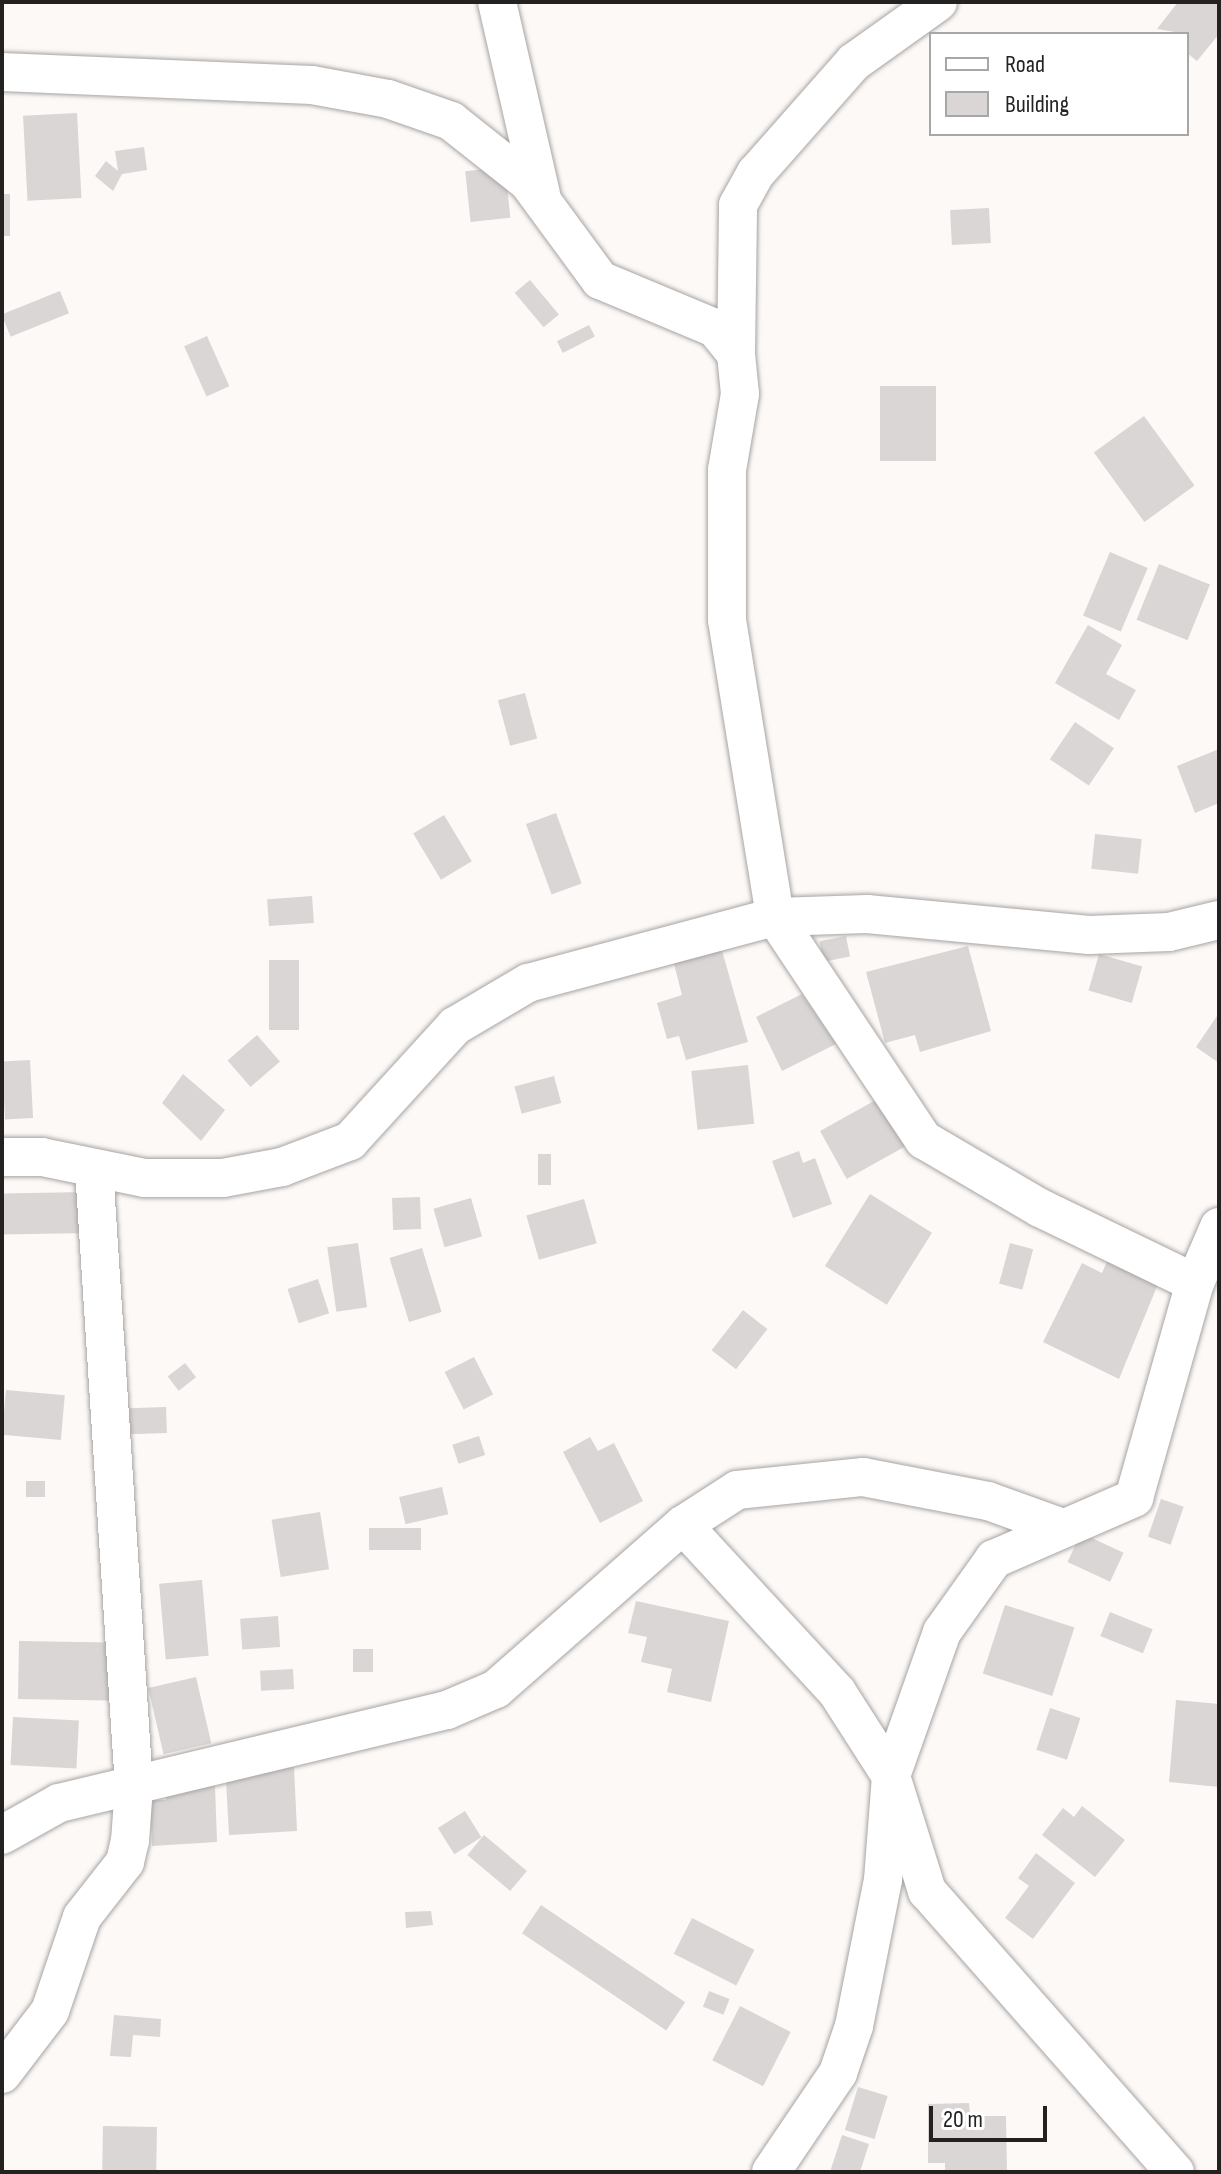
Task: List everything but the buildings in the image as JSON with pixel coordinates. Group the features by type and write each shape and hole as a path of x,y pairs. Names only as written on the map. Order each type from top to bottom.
{"street":[{"path":"497,2 544,208"},
{"path":"938,2 854,62 756,173 738,205 736,354 740,394 727,470 727,620 775,917 924,1140 1040,1208 1195,1283"},
{"path":"2,72 312,85 388,99 451,121 500,153 600,280 687,312 715,328 736,354"},
{"path":"2,1157 144,1178 223,1178 282,1167 350,1141 455,1026 528,983 775,917 867,914 1089,935 1169,932 1219,920"},
{"path":"2,2074 50,2011 82,1917 125,1862 134,1787 94,1169"},
{"path":"771,2172 838,2073 854,2026 883,1880 891,1776 942,1632 994,1559 1060,1527 1134,1498 1195,1283 1219,1227"},
{"path":"2,1835 59,1803 447,1710 496,1689 683,1525 737,1490 863,1477 988,1501 1060,1527"},
{"path":"683,1525 837,1692 891,1776 927,1891 1175,2172"}]}
